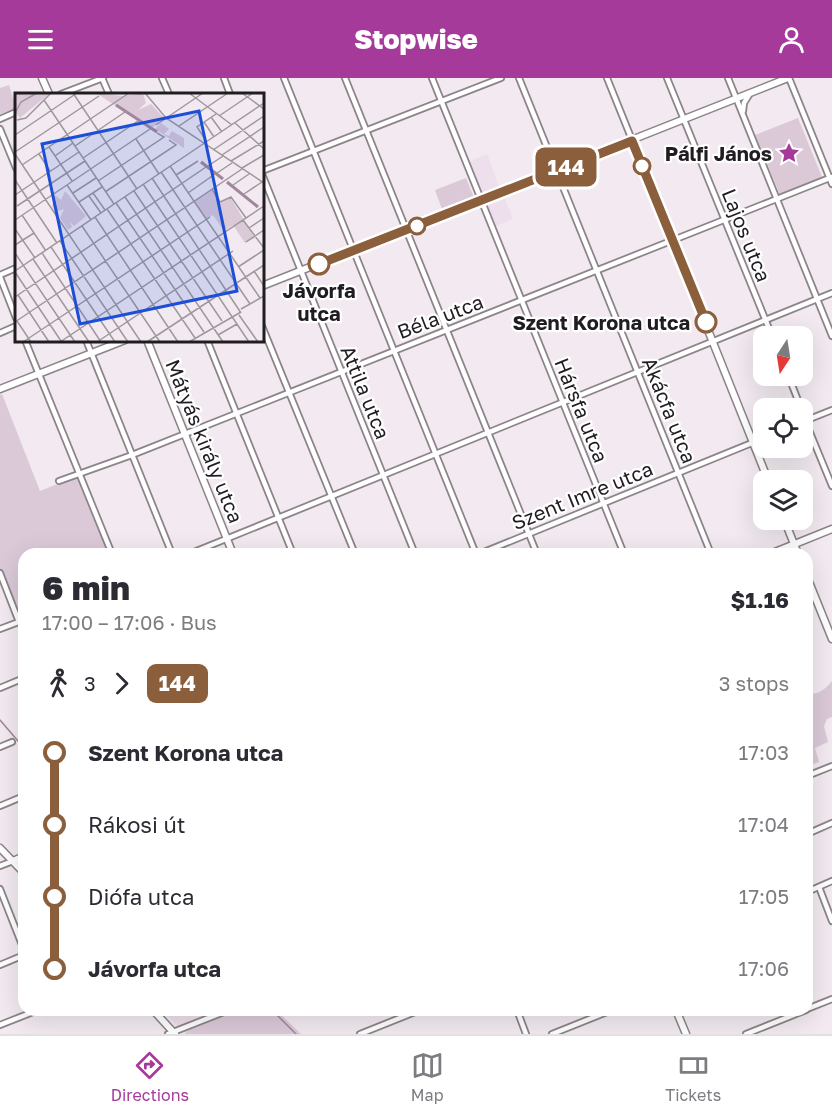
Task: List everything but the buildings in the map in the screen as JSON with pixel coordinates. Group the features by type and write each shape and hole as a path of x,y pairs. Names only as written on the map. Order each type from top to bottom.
{"main road":[{"path":"42,78 49,93"},
{"path":"264,285 789,78"},
{"path":"632,141 753,442"},
{"path":"0,389 120,342"},
{"name":"Mátyás király utca","path":"148,342 230,548"},
{"path":"784,548 832,529"},
{"path":"788,530 796,548"},
{"path":"813,592 832,639"},
{"path":"0,848 18,866"},
{"path":"13,861 18,859"},
{"path":"158,1016 172,1033"},
{"path":"678,1016 686,1034"}],"street":[{"path":"64,93 102,78 109,93"},
{"path":"162,78 169,93"},
{"path":"224,78 230,93"},
{"path":"284,78 475,548"},
{"path":"345,78 535,548"},
{"name":"Hársfa utca","path":"432,78 622,548"},
{"path":"264,172 501,78"},
{"name":"Akácfa utca","path":"519,78 709,548"},
{"path":"606,78 632,141"},
{"name":"Lajos utca","path":"667,78 768,326"},
{"path":"728,78 832,336"},
{"path":"789,78 831,179"},
{"path":"743,114 744,103 751,93"},
{"path":"0,119 15,112"},
{"path":"0,129 15,166"},
{"name":"Attila utca","path":"264,178 413,548"},
{"name":"Béla utca","path":"59,481 132,455 341,370 831,179"},
{"path":"15,268 0,276 15,315"},
{"path":"203,548 832,293"},
{"path":"0,333 15,326"},
{"path":"264,331 353,548"},
{"path":"26,342 110,548"},
{"path":"87,342 170,548"},
{"path":"208,342 291,548"},
{"path":"813,417 832,410"},
{"name":"Szent Imre utca","path":"492,548 753,442"},
{"path":"813,442 832,486"},
{"path":"0,573 1,581 18,613"},
{"path":"0,629 18,622"},
{"path":"0,688 18,680"},
{"path":"0,747 12,742"},
{"path":"813,774 832,766"},
{"path":"0,806 18,798"},
{"path":"813,831 832,823"},
{"path":"0,866 13,861"},
{"path":"813,890 832,881"},
{"path":"819,887 832,921"},
{"path":"0,889 18,935"},
{"path":"0,965 18,958"},
{"path":"813,1006 832,999"},
{"path":"0,1025 23,1016"},
{"path":"172,1033 214,1016"},
{"path":"360,1034 405,1016"},
{"path":"519,1016 526,1034"},
{"path":"552,1034 597,1016"},
{"path":"746,1034 787,1016"}],"shaded area":[{"path":"9,85 15,108 0,114 0,88"},
{"path":"798,118 822,177 780,195 755,135"},
{"path":"487,154 499,187 483,193 470,161"},
{"path":"466,178 475,200 443,212 435,190"},
{"path":"504,197 513,219 496,226 487,204"},
{"path":"2,394 40,491 80,475 110,548 18,548 18,619 0,573 0,395"},
{"path":"832,681 832,717 827,719 824,726 828,742 815,748 819,762 813,764 813,694 827,687"},
{"path":"168,1016 208,1016 212,1020 184,1034"},
{"path":"220,1016 282,1016 301,1034 185,1034"}],"waterway":[{"path":"0,720 18,741"},
{"path":"278,1016 296,1034"}],"bus line":[{"name":"144","path":"319,264 632,141 706,322"}],"place":[{"name":"Pálfi János","path":"789,153"},
{"name":"Jávorfa utca","path":"319,264"},
{"name":"Szent Korona utca","path":"706,322"}]}
